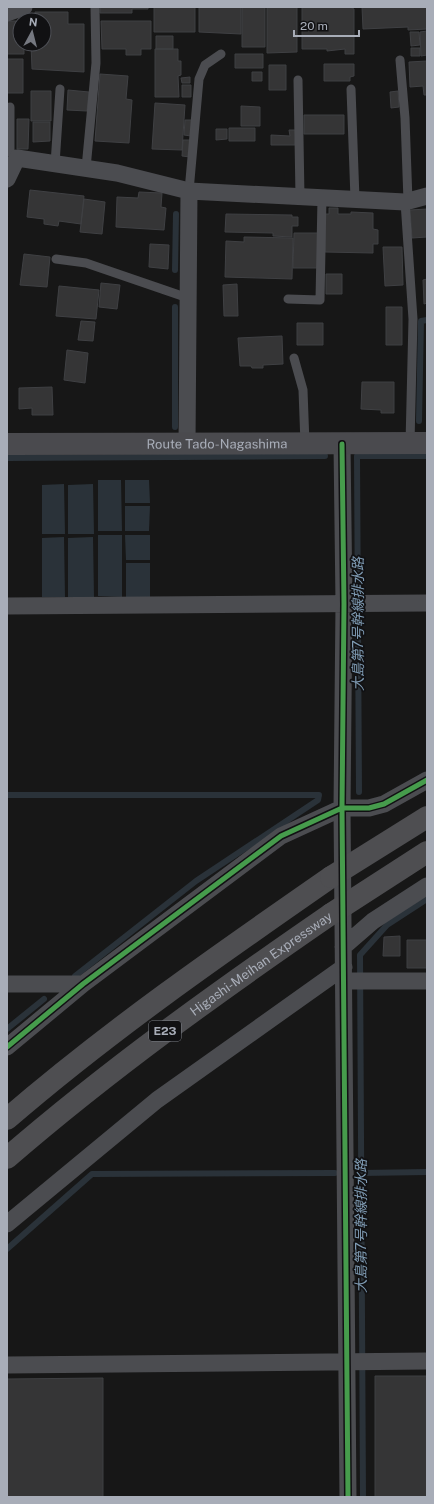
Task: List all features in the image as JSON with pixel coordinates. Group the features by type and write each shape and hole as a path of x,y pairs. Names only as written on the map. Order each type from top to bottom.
{"highway":[{"name":"E23","path":"7,1119 105,1040 196,970 331,877 427,816"},
{"name":"Higashi-Meihan Expressway","path":"7,1158 122,1064 214,995 331,914 427,852"}],"main road":[{"name":"Route Tado-Nagashima","path":"7,444 419,443"}],"street":[{"path":"7,13 24,7"},
{"path":"7,179 11,154 55,164 117,173 189,191 407,201 427,196"},
{"path":"187,444 189,191"},
{"path":"342,444 353,604 342,808 343,947 352,977 357,1362 348,1497"},
{"path":"7,606 427,603"},
{"path":"7,1047 82,984 281,836 342,808 369,808 384,804 427,780"},
{"path":"343,947 373,921 427,886"},
{"path":"7,1224 157,1100 352,977 427,981"},
{"path":"7,984 82,984"},
{"path":"7,1365 427,1361"}],"lane":[{"path":"86,168 96,63 95,7"},
{"path":"189,191 200,79 205,65 221,54"},
{"path":"400,60 405,118 407,201 419,443"},
{"path":"298,80 300,197"},
{"path":"55,164 60,89"},
{"path":"351,89 355,199"},
{"path":"10,107 11,154"},
{"path":"288,299 320,300 322,198"},
{"path":"56,259 86,263 188,298"},
{"path":"294,358 303,390 305,444"}],"shaded area":[{"path":"98,480 121,480 122,531 98,531"},
{"path":"125,480 149,480 150,503 125,503"},
{"path":"64,484 65,534 42,534 42,485"},
{"path":"93,484 94,534 68,534 68,485"},
{"path":"125,506 150,506 149,531 125,531"},
{"path":"98,535 122,535 122,597 98,596"},
{"path":"125,535 150,535 150,560 126,560"},
{"path":"64,537 65,597 42,597 42,538"},
{"path":"93,537 94,597 68,597 68,538"},
{"path":"126,563 150,563 150,597 126,597"}],"building":[{"path":"100,7 148,7 148,9 132,9 132,13 100,13"},
{"path":"154,7 195,7 195,32 154,32"},
{"path":"199,7 241,7 241,34 199,32"},
{"path":"242,7 265,7 265,47 242,47"},
{"path":"267,7 297,7 297,52 267,53"},
{"path":"302,7 350,7 354,9 354,54 345,54 345,49 327,51 327,49 302,49"},
{"path":"362,7 427,7 427,29 408,30 408,27 363,29"},
{"path":"52,12 68,12 68,24 84,24 84,72 32,69 31,52 52,52"},
{"path":"7,21 12,21 12,52 24,52 24,54 7,54"},
{"path":"101,21 151,21 151,49 141,49 141,55 126,55 126,49 102,49"},
{"path":"427,31 427,55 421,56 420,32"},
{"path":"410,32 419,32 420,45 411,46"},
{"path":"156,36 173,36 173,49 156,49"},
{"path":"411,48 420,48 420,56 411,56"},
{"path":"155,49 178,49 178,61 181,61 181,75 178,76 179,97 155,97"},
{"path":"235,54 263,54 263,68 235,68"},
{"path":"7,59 23,59 23,93 7,93"},
{"path":"427,61 427,95 424,95 423,86 410,87 409,62"},
{"path":"324,64 354,64 354,76 350,77 350,81 324,81"},
{"path":"269,65 286,65 286,90 269,90"},
{"path":"252,72 262,72 262,81 252,81"},
{"path":"100,74 128,76 126,99 132,100 129,143 95,141"},
{"path":"190,77 190,83 182,83 181,78"},
{"path":"182,85 191,85 191,97 182,97"},
{"path":"68,90 89,92 87,111 67,110"},
{"path":"31,91 51,91 51,121 31,121"},
{"path":"398,91 399,107 391,108 390,92"},
{"path":"155,103 185,105 182,150 152,149"},
{"path":"241,106 260,107 260,126 241,126"},
{"path":"304,115 344,115 344,134 304,134"},
{"path":"17,119 29,119 28,149 17,149"},
{"path":"185,120 192,120 191,136 184,135"},
{"path":"33,122 50,122 50,141 33,142"},
{"path":"229,128 255,128 255,141 229,141"},
{"path":"216,129 227,129 227,139 216,140"},
{"path":"289,130 296,130 295,145 271,145 271,135 290,136"},
{"path":"183,140 191,140 190,157 182,156"},
{"path":"30,190 84,196 81,224 59,221 58,226 44,224 44,219 27,217"},
{"path":"139,192 162,193 161,207 166,208 164,230 116,227 117,197 138,198"},
{"path":"84,199 105,202 102,234 80,232"},
{"path":"329,208 338,208 338,214 351,214 351,212 373,213 373,229 378,230 378,244 373,244 373,253 325,252 325,214 329,214"},
{"path":"427,209 427,237 412,238 410,210"},
{"path":"226,214 292,215 292,217 298,217 298,226 292,226 292,237 273,236 273,233 225,232"},
{"path":"294,233 319,233 318,268 293,268"},
{"path":"244,237 293,238 292,279 225,277 226,241 244,242"},
{"path":"150,244 169,245 168,269 149,267"},
{"path":"383,247 402,247 403,285 385,286"},
{"path":"24,254 50,257 47,287 20,285"},
{"path":"326,274 342,274 342,294 326,294"},
{"path":"427,279 427,303 424,304 423,280"},
{"path":"101,283 120,285 117,309 99,307"},
{"path":"237,284 238,316 224,316 223,285"},
{"path":"59,286 99,290 96,319 56,316"},
{"path":"386,307 402,307 402,345 386,345"},
{"path":"81,321 95,322 93,341 78,340"},
{"path":"297,323 323,323 323,345 297,345"},
{"path":"282,336 283,364 263,365 263,368 240,366 238,338"},
{"path":"67,350 88,353 85,383 64,380"},
{"path":"362,382 394,382 394,413 381,413 381,410 361,409"},
{"path":"52,387 53,415 32,415 32,408 19,409 19,388"},
{"path":"400,936 400,956 383,956 384,937"},
{"path":"407,940 427,940 427,968 407,968"},
{"path":"375,1376 427,1376 427,1497 375,1497"},
{"path":"103,1378 103,1497 7,1497 7,1379"}],"waterway":[{"path":"175,270 176,214"},
{"path":"175,307 175,427"},
{"path":"419,421 421,321 427,320"},
{"path":"7,458 325,456"},
{"name":"大島第7号幹線排水路","path":"359,792 357,456 427,456"},
{"path":"7,795 319,795 318,800 196,881 75,976"},
{"name":"大島第7号幹線排水路","path":"363,1497 360,955 387,925 427,899"},
{"path":"7,1029 44,999"},
{"path":"361,1173 427,1172"},
{"path":"7,1249 92,1174 335,1173"}],"cycle path":[{"path":"342,444 344,604 342,808 348,1497"},
{"path":"7,1047 83,984 281,836 342,808 369,808 384,804 427,780"}]}
